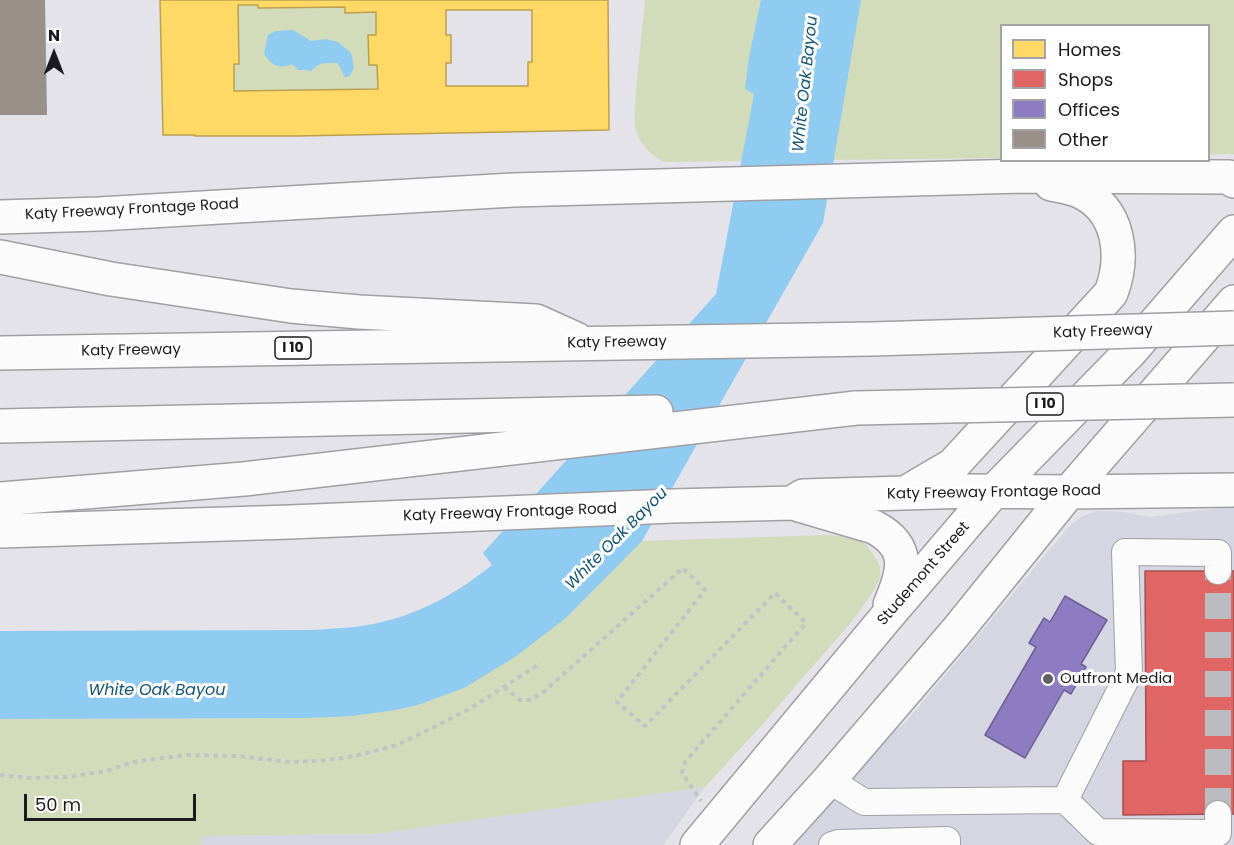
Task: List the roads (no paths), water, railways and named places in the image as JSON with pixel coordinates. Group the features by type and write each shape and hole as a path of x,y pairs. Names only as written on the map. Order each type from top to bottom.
{"main road":[{"name":"Katy Freeway Frontage Road","path":"0,217 99,214 513,190 1022,176 1229,177 1234,181"},
{"path":"903,494 953,465 1111,294 1116,280 1118,247 1114,229 1102,208 1078,191 1022,176"},
{"name":"Studemont Street","path":"697,845 994,491 1130,352 1234,232"},
{"path":"0,257 111,279 291,306 358,312 536,321 586,344"},
{"path":"770,845 956,632 1069,492 1234,302"},
{"name":"Katy Freeway","path":"0,353 871,339 1234,328"},
{"name":"I 10","path":"0,426 1234,400"},
{"path":"0,499 244,479 856,408"},
{"name":"Katy Freeway Frontage Road","path":"0,531 792,503 803,496 994,491 1234,490"},
{"path":"792,503 874,527 893,540 902,557 901,576 884,620"}],"lane":[{"path":"1065,800 1129,673 1125,552 1218,553 1218,571"},
{"path":"829,780 864,802 1065,800 1098,832 1219,831"},
{"path":"832,845 838,843 913,843"}],"water":[{"name":"White Oak Bayou","path":"761,0 861,0 823,223 642,541 566,618 515,657 464,688 418,705 396,710 352,716 308,718 0,719 0,631 314,630 355,627 393,619 428,606 461,588 492,565 483,553 716,294 754,94 745,89"},
{"path":"293,30 311,41 326,39 338,42 351,53 354,67 350,76 345,77 337,63 326,63 311,71 298,70 292,64 283,67 273,64 264,54 268,35 276,31"}],"tunnel":[{"path":"1218,571 1218,814"}],"place":[{"name":"Outfront Media","path":"1048,679"}]}
